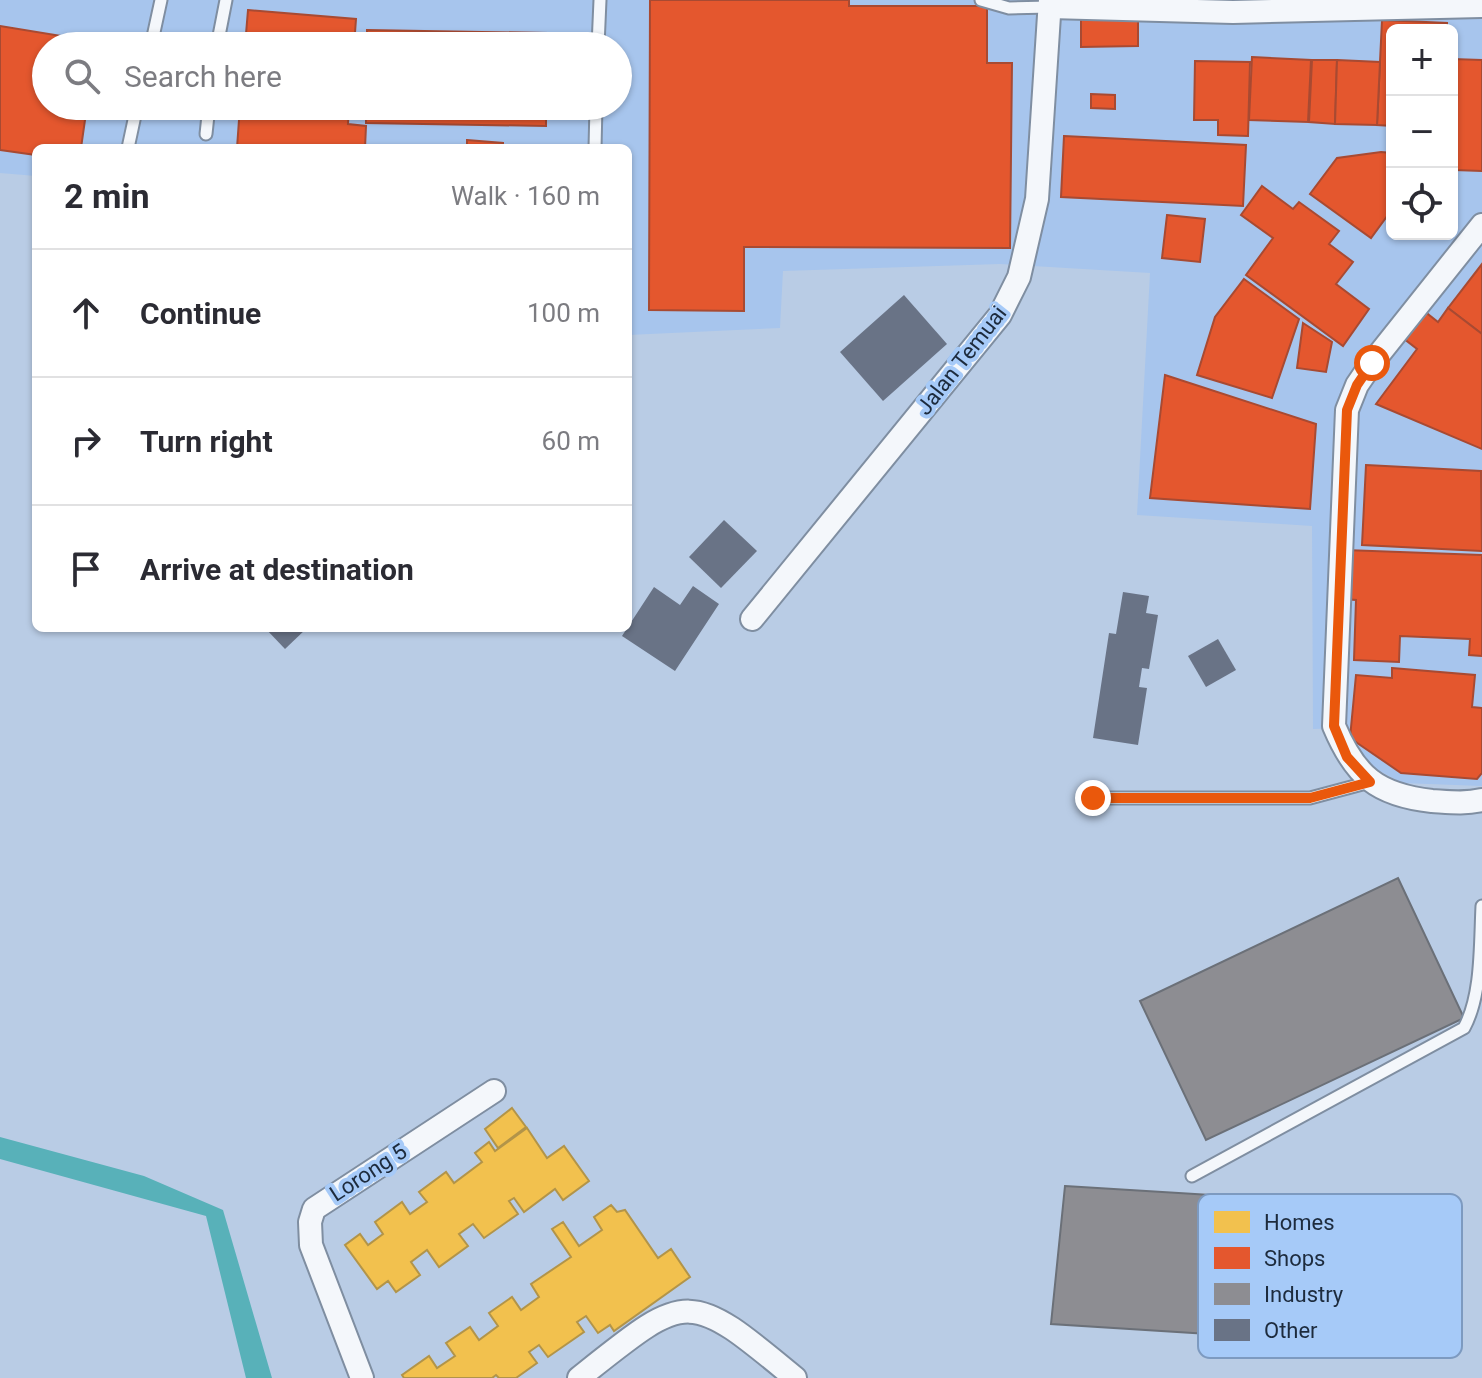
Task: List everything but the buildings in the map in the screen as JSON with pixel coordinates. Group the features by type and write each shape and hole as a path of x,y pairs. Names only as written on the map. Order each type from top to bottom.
{"street":[{"path":"1050,4 1233,12 1482,6"},
{"name":"Jalan Temuai","path":"752,619 1000,315 1013,290 1030,239 1037,199 1050,4"},
{"path":"1482,225 1372,363 1357,385 1347,410 1334,726 1347,757 1370,782 1400,797 1466,803 1482,800"},
{"name":"Lorong 5","path":"362,1378 311,1245 310,1222 314,1209 494,1091"},
{"path":"579,1378 645,1325 686,1309 712,1314 795,1378"}],"lane":[{"path":"154,32 161,0"},
{"path":"220,32 226,0"},
{"path":"599,32 600,0"},
{"path":"981,0 1009,8 1050,4"},
{"path":"129,144 134,120"},
{"path":"206,134 208,120"},
{"path":"595,144 596,120"},
{"path":"1093,798 1310,798 1370,782"},
{"path":"1192,1176 1464,1028 1474,1014 1478,996 1482,906"}],"shaded area":[{"path":"0,0 1482,0 1482,786 1402,783 1361,761 1343,728 1313,729 1312,526 1137,515 1150,273 1000,264 783,271 780,328 632,335 632,144 32,144 32,176 0,173"},
{"path":"0,1137 144,1176 223,1210 272,1378 246,1378 206,1216 0,1159"}],"route":[{"path":"1093,798 1310,798 1370,782 1347,757 1334,726 1347,410 1357,385 1372,363"}]}
